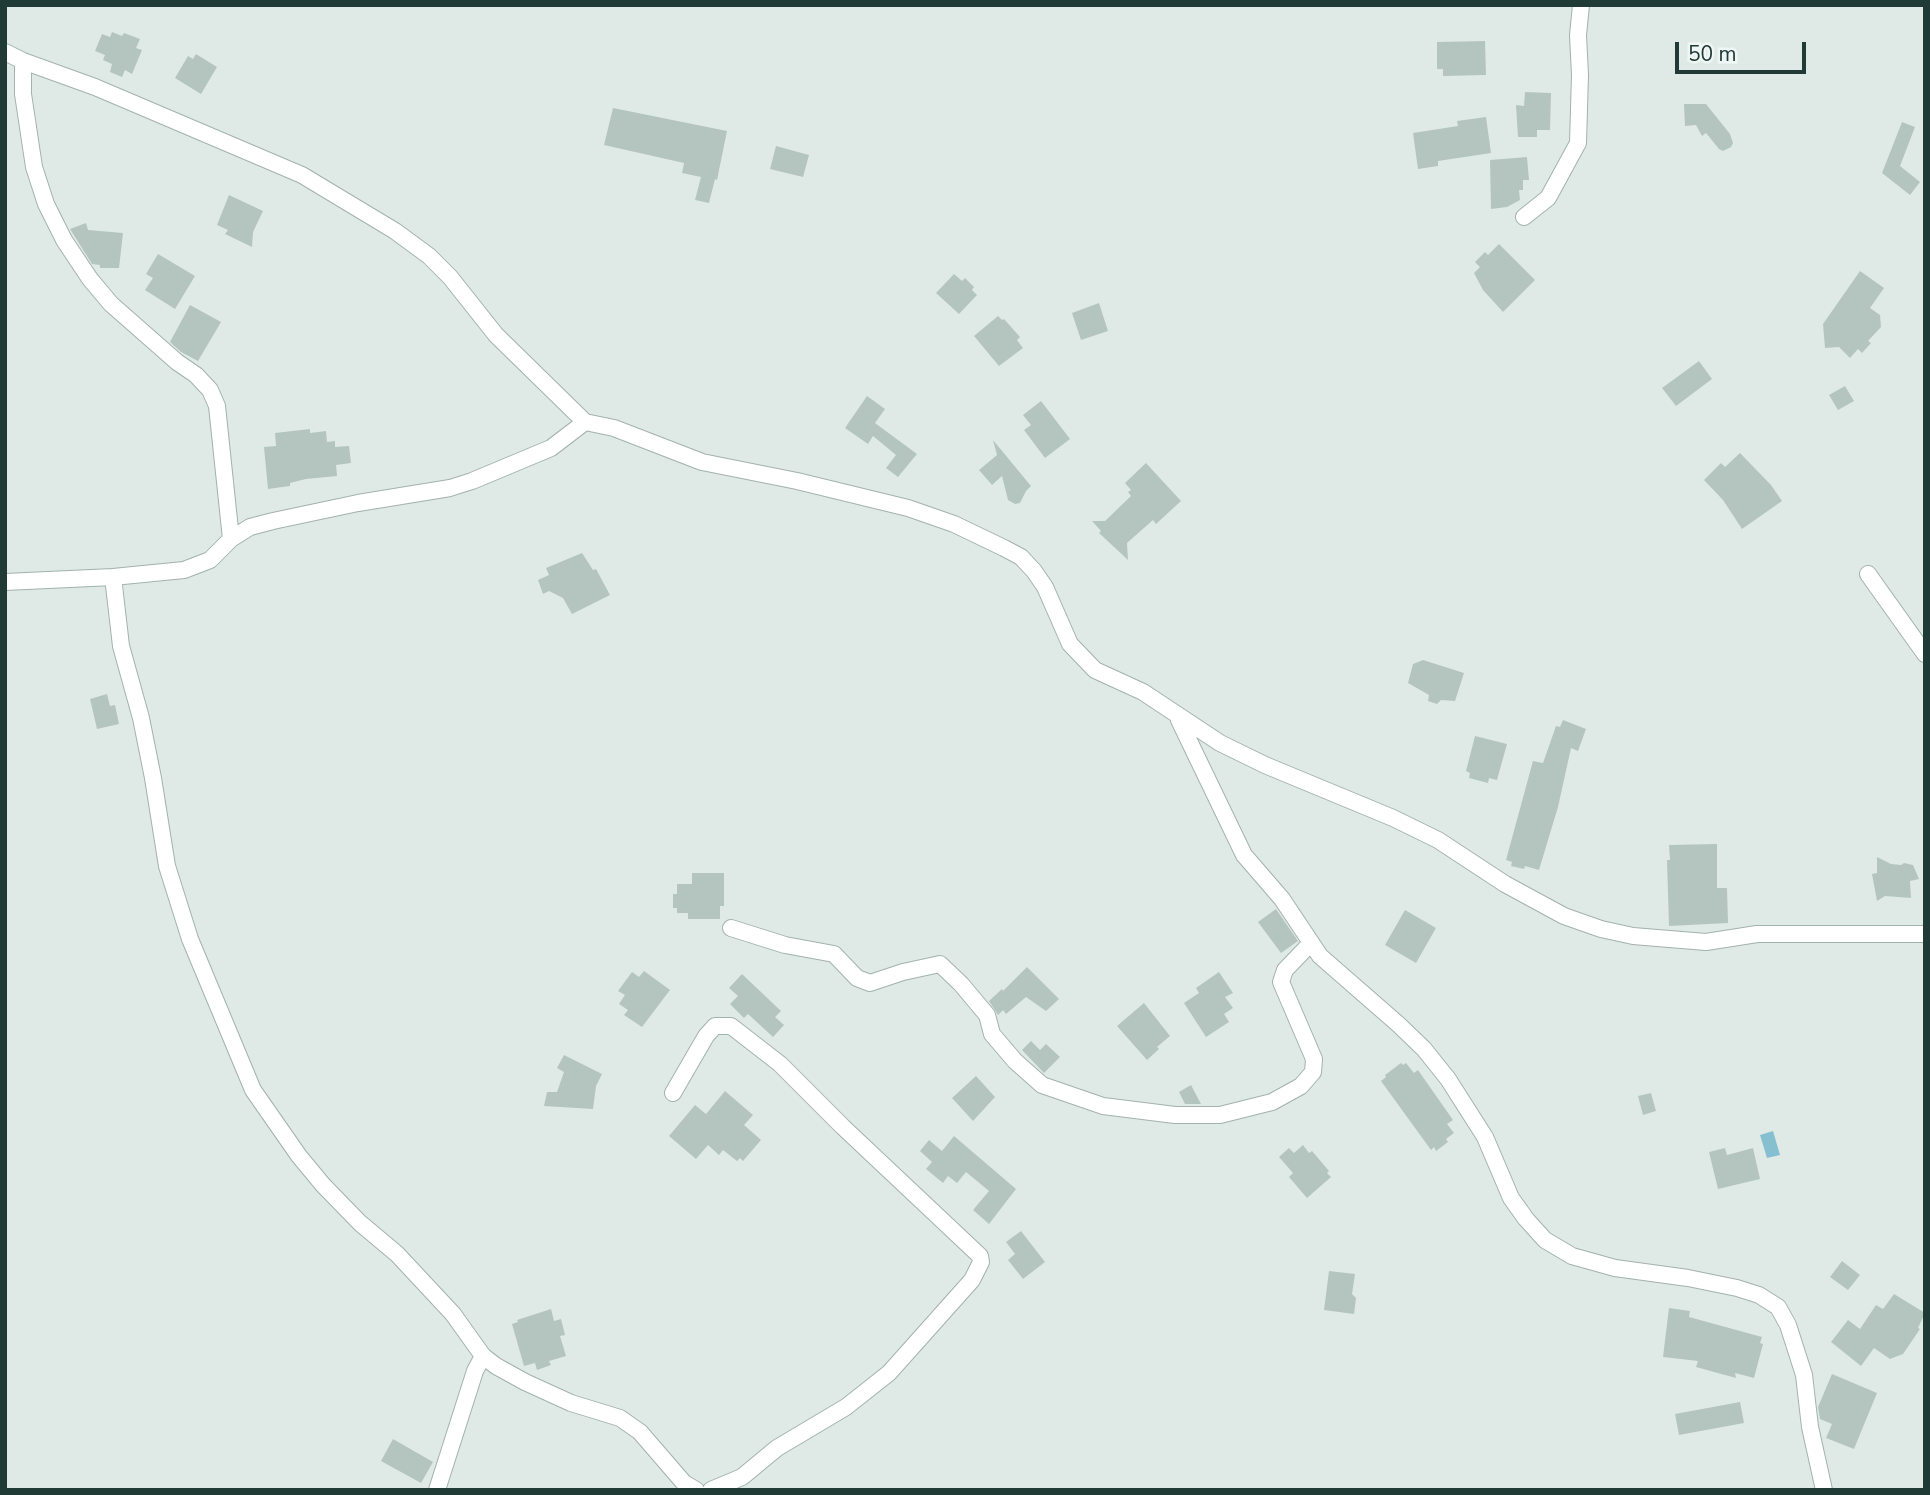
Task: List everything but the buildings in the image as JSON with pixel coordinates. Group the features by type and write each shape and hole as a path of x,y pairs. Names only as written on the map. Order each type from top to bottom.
{"street":[{"path":"1524,218 1548,198 1578,143 1578,35 1581,5"},
{"path":"5,52 302,174 396,231 429,256 450,277 496,335 585,422 614,428 702,462 797,481 908,508 954,524 1021,557 1045,586 1070,644 1095,670 1143,692 1178,718 1254,760 1427,835 1535,902 1601,929 1633,936 1706,942 1757,934 1925,934"},
{"path":"23,61 23,94 34,167 46,204 64,240 90,279 111,304 177,362 196,375 210,390 217,406 231,539"},
{"path":"5,582 113,577 184,570 209,560 231,539 250,527 358,503 450,488 551,448 585,422"},
{"path":"1868,574 1925,654"},
{"path":"113,577 121,646 141,718 167,866 190,939 253,1090 299,1156 323,1185 360,1223 397,1254 453,1314 483,1356 525,1382 571,1403 620,1418 640,1432 684,1483 696,1490"},
{"path":"1178,718 1244,855 1282,900 1320,956 1398,1024 1424,1049 1448,1079 1485,1137 1511,1198 1545,1240 1572,1256 1615,1268 1737,1288 1759,1295 1778,1307 1788,1325 1804,1375 1810,1427 1824,1490"},
{"path":"732,928 785,945 834,954 857,978 870,983 940,964 957,978 987,1015 992,1034 1015,1061 1042,1085 1103,1106 1175,1115 1220,1115 1272,1102 1301,1086 1313,1072 1314,1059 1281,982 1285,970 1311,943"},
{"path":"673,1093 706,1036 715,1026 731,1026 780,1064 980,1256 981,1262 972,1280 888,1373 846,1407 777,1448 742,1477 711,1490"},
{"path":"437,1490 475,1371 483,1356"}],"water":[{"path":"1773,1131 1780,1155 1767,1158 1760,1135"}]}
